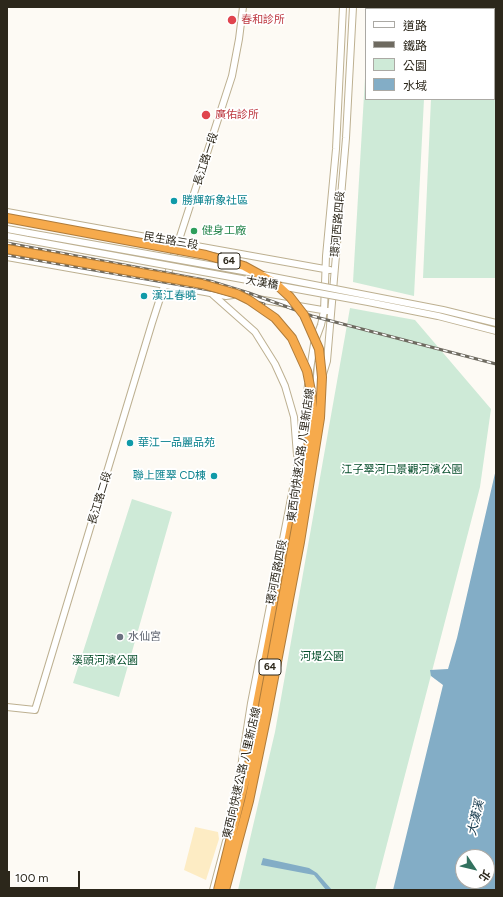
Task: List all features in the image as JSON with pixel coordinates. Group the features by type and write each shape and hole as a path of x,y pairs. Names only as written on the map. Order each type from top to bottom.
{"highway":[{"name":"東西向快速公路 八里新店線","path":"7,218 206,255 244,266 269,279 290,297 304,316 319,349 322,377 320,418 300,542 268,714 249,801 225,890"},
{"name":"東西向快速公路 八里新店線","path":"7,249 224,289 249,300 275,318 299,350 304,361 311,391 313,413 311,441 262,710 218,890"},
{"path":"245,751 256,711 292,517 311,441"}],"street":[{"name":"長江路一段","path":"166,283 232,76 243,7"},
{"name":"環河西路四段","path":"225,890 238,853 254,789 254,756 311,441 321,325 324,311 336,149 343,7"},
{"name":"環河西路四段","path":"311,441 317,423 322,378 327,360 346,138 353,7"},
{"name":"民生路三段","path":"7,212 327,270 334,270"},
{"path":"7,229 28,236"},
{"path":"7,236 28,236"},
{"name":"大漢橋","path":"28,236 369,294 496,323"},
{"name":"大漢橋","path":"28,236 438,316 496,331"},
{"path":"7,252 211,293 233,295 331,312"},
{"path":"7,257 228,292 233,295"},
{"name":"長江路二段","path":"7,707 35,710 166,283"},
{"path":"211,293 255,332 275,364 285,386 294,418 297,464"},
{"name":"環河西路四段","path":"213,890 237,795 245,751 246,730 302,442 314,344 321,325"},
{"name":"環河西路四段","path":"237,795 254,756"}],"shaded area":[{"path":"195,827 218,832 219,839 206,880 184,870"}],"green space":[{"path":"496,7 496,278 423,278 431,100 495,100 495,8 435,8"},
{"path":"365,78 365,100 424,100 414,296 353,282"},
{"name":"江子翠河口景觀河濱公園","path":"350,308 415,320 491,409 480,487 375,890 238,890 275,732"},
{"name":"溪頭河濱公園","path":"132,499 172,512 119,697 73,683"}],"water":[{"name":"大漢溪","path":"496,469 496,890 393,890 443,685 431,676 430,670 448,669 457,638"},
{"path":"263,858 309,868 317,873 332,890 326,890 314,875 261,865"}],"railway":[{"path":"7,243 210,281 249,293 312,316 496,364"},
{"path":"7,255 215,291 264,304"}],"place":[{"name":"春和診所","path":"232,20"},
{"name":"廣佑診所","path":"206,115"},
{"name":"勝輝新象社區","path":"174,201"},
{"name":"健身工廠","path":"194,231"},
{"name":"漢江春曉","path":"144,296"},
{"name":"華江一品麗品苑","path":"130,443"},
{"name":"聯上匯翠 CD棟","path":"214,476"},
{"name":"水仙宮","path":"120,637"}],"park label":[{"name":"河堤公園","path":"322,657"}]}
